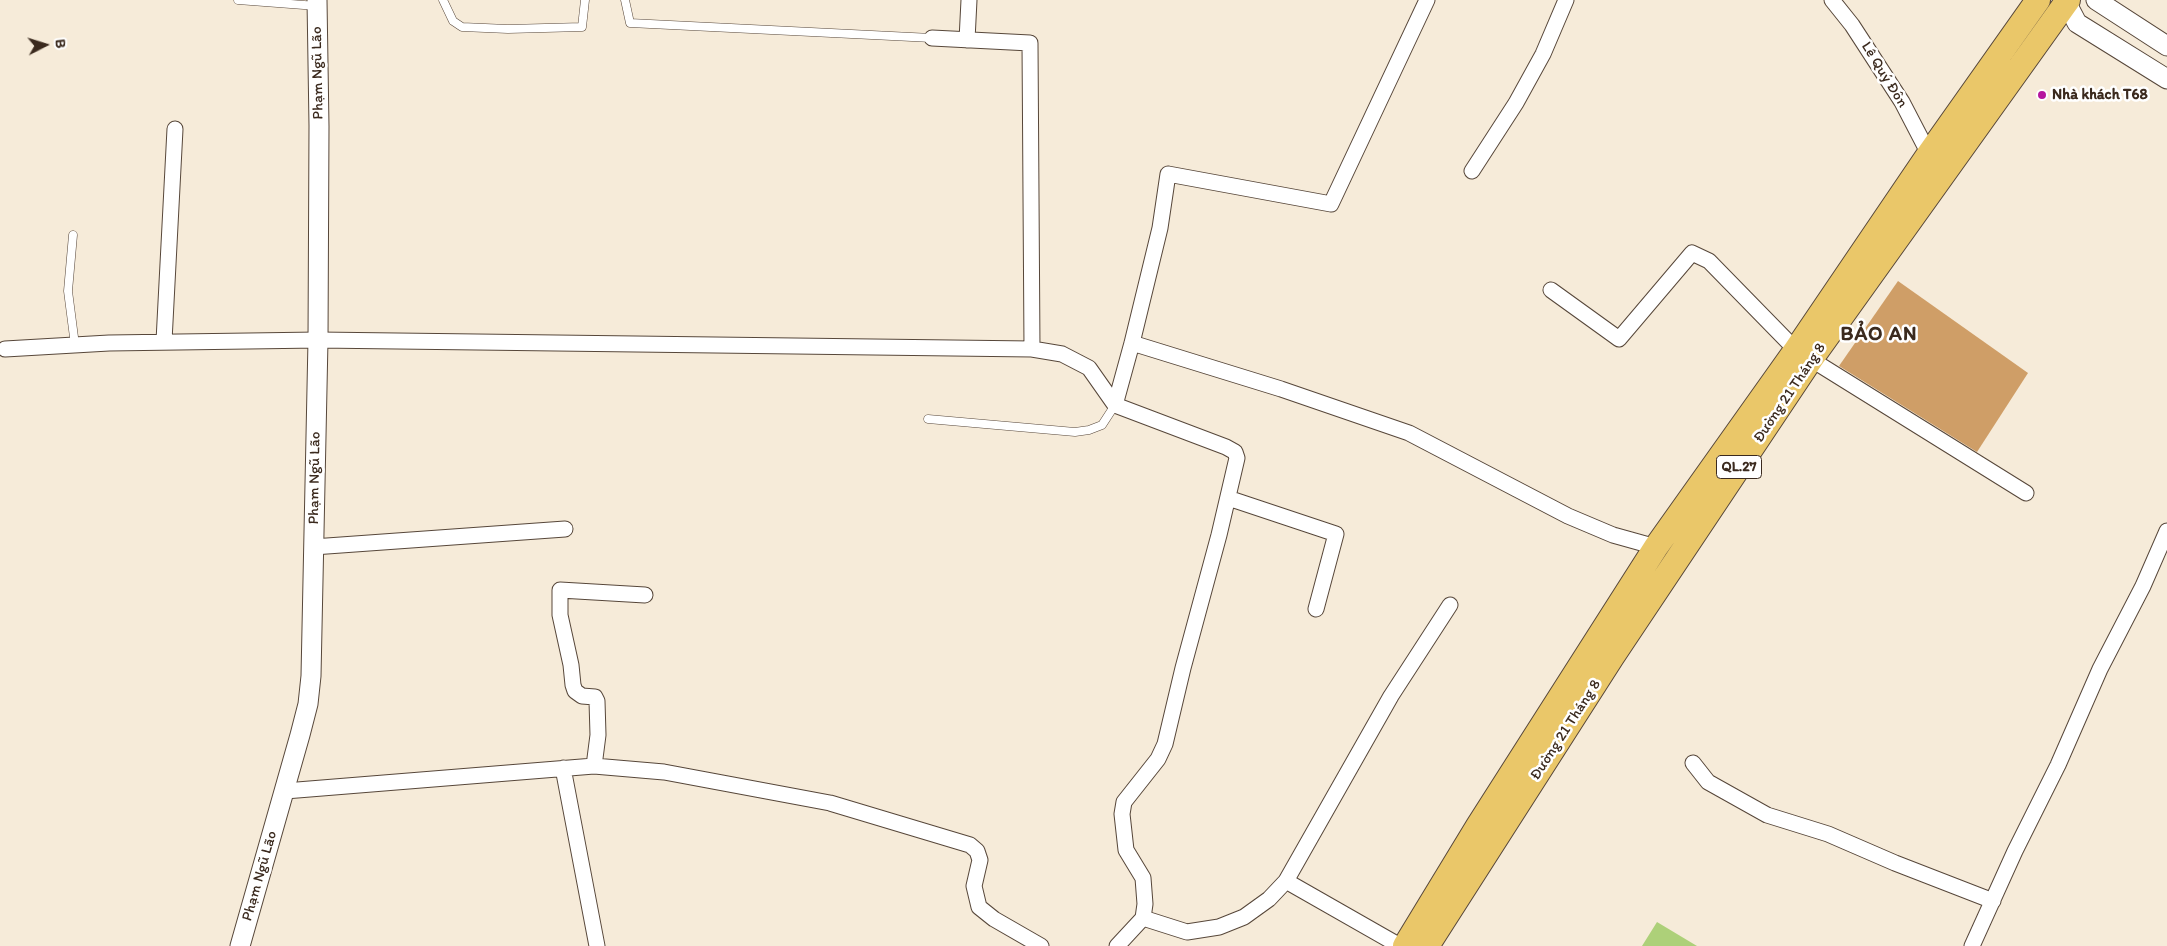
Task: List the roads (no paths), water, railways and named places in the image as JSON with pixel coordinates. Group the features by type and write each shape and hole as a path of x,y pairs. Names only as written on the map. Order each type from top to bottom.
{"main road":[{"name":"Đường 21 Tháng 8","path":"1428,946 1804,355 1929,154 2038,0"},
{"name":"Đường 21 Tháng 8","path":"1405,946 1478,826 1656,547 1804,355 2069,0"}],"street":[{"path":"967,40 969,0"},
{"path":"1114,405 1132,343 1160,228 1168,174 1331,204 1428,0"},
{"path":"1472,171 1516,103 1543,54 1566,0"},
{"name":"Lê Quý Đôn","path":"1832,0 1852,26 1902,102 1929,154"},
{"path":"2069,0 2076,23 2167,79"},
{"path":"2096,0 2167,46"},
{"name":"Phạm Ngũ Lão","path":"240,946 285,791 302,727 310,686 318,340 319,126 317,3"},
{"path":"932,38 1030,43 1032,349"},
{"path":"164,341 175,129"},
{"path":"1551,290 1619,339 1692,253 1709,261 1804,355 2026,493"},
{"path":"5,349 164,341 318,340 1032,349 1062,354 1089,368 1114,405 1226,447 1235,452 1237,458 1165,744 1158,759 1124,802 1122,814 1126,850 1143,878 1146,889 1143,918 1117,946"},
{"path":"1132,343 1281,389 1409,433 1568,516 1613,534 1656,547"},
{"path":"1228,498 1336,534 1316,609"},
{"path":"313,547 565,529"},
{"path":"1972,946 2015,851 2058,766 2100,670 2143,586 2167,531"},
{"path":"594,766 598,735 598,701 595,697 582,696 575,691 572,665 560,615 560,590 645,595"},
{"path":"1143,918 1187,932 1219,927 1244,917 1269,899 1286,881 1391,696 1450,605"},
{"path":"1693,762 1708,782 1767,814 1828,834 1895,863 1993,901"},
{"path":"285,791 594,766 664,772 830,802 865,815 959,840 970,845 977,851 980,860 974,886 979,907 994,919 1041,946"},
{"path":"563,768 597,946"},
{"path":"1286,881 1400,946"}],"lane":[{"path":"238,0 317,3"},
{"path":"443,0 453,21 462,27 508,29 582,27 585,0"},
{"path":"625,0 630,23 932,38"},
{"path":"73,235 68,290 75,345"},
{"path":"928,419 1075,432 1089,430 1102,425 1114,405"}],"place":[{"name":"Nhà khách T68","path":"2042,95"}],"district":[{"name":"BẢO AN","path":"1879,335"}]}
